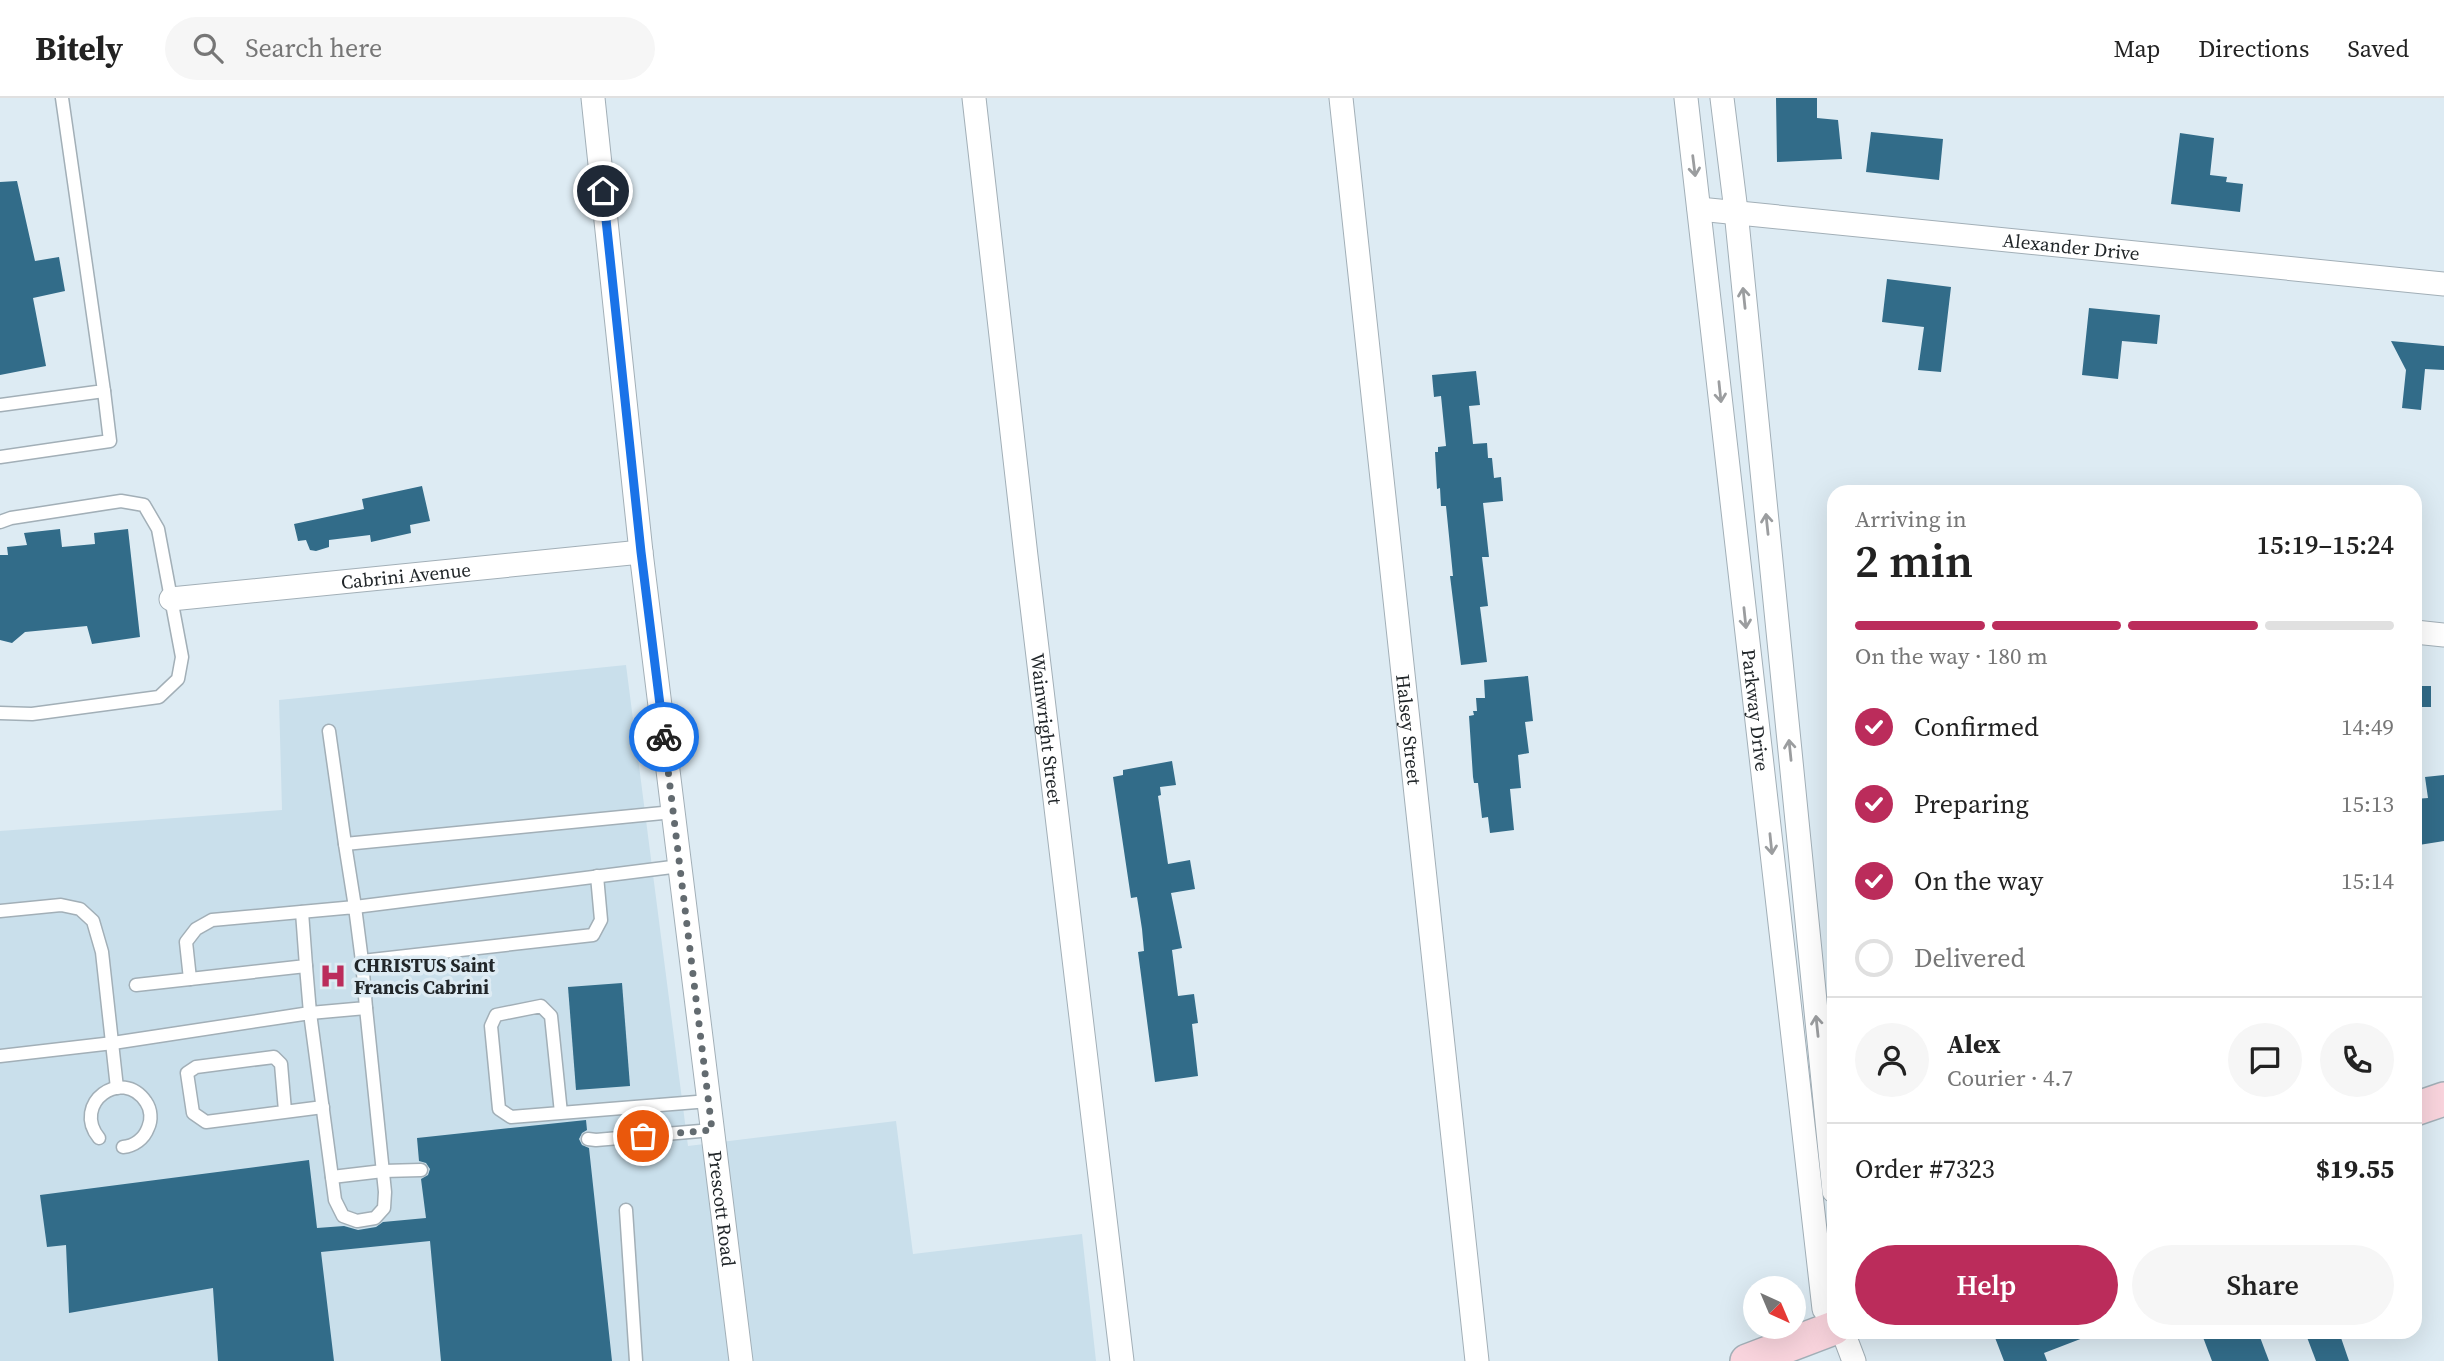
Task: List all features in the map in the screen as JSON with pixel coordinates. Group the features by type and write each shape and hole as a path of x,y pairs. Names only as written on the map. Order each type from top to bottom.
{"street":[{"name":"Prescott Road","path":"593,98 641,552 741,1361"},
{"name":"Wainwright Street","path":"974,98 1122,1361"},
{"name":"Halsey Street","path":"1341,98 1477,1361"},
{"name":"Parkway Drive","path":"1686,98 1824,1309 1827,1312"},
{"name":"Parkway Drive","path":"1721,98 1736,211 1827,1121"},
{"name":"Alexander Drive","path":"1699,209 2444,284"},
{"name":"Cabrini Avenue","path":"171,599 641,552"},
{"path":"2422,633 2444,635"},
{"path":"2422,1106 2444,1098"},
{"path":"1747,1361 1827,1331"},
{"path":"1846,1339 1854,1361"}],"lane":[{"path":"0,457 110,441 62,98"},
{"path":"0,405 104,391"},
{"path":"0,522 121,501 144,505 158,529 182,657 178,679 159,697 32,714 0,713"},
{"path":"302,912 310,1013 335,1200 343,1216 357,1221 376,1218 384,1208 383,1171 362,961 329,731"},
{"path":"345,844 673,812"},
{"path":"190,979 186,943 196,929 212,920 355,907 680,866"},
{"path":"362,961 593,935 601,920 597,876"},
{"path":"0,911 61,905 80,909 93,921 102,952 117,1088"},
{"path":"136,985 306,966"},
{"path":"561,1113 551,1016 541,1006 496,1015 491,1026 499,1109 511,1117 561,1113 709,1101"},
{"path":"0,1056 113,1043 310,1013 366,1008"},
{"path":"285,1111 281,1064 274,1057 196,1067 187,1073 193,1113 206,1122 323,1107"},
{"path":"99,1138 91,1124 93,1104 107,1090 117,1088 136,1092 149,1107 150,1117 144,1136 137,1143 123,1147"},
{"path":"591,1141 712,1130"},
{"path":"332,1177 418,1168"},
{"path":"626,1210 636,1361"}],"shaded area":[{"name":"CHRISTUS Saint Francis Cabrini","path":"626,665 688,1146 896,1121 913,1254 1082,1234 1096,1361 0,1361 0,831 282,810 279,700"}],"building":[{"path":"1776,98 1817,98 1817,118 1838,120 1842,159 1777,162"},
{"path":"1871,132 1943,139 1939,180 1866,172"},
{"path":"2180,133 2214,138 2210,175 2227,177 2226,182 2243,184 2240,212 2171,204"},
{"path":"17,181 35,261 59,257 65,291 33,298 46,366 0,375 0,182"},
{"path":"1887,279 1951,287 1941,372 1918,370 1924,327 1882,322"},
{"path":"2089,308 2160,315 2157,344 2122,341 2118,379 2082,375"},
{"path":"2391,341 2444,346 2444,370 2425,369 2421,410 2402,408 2406,370"},
{"path":"1476,371 1480,405 1469,406 1473,444 1487,443 1494,478 1501,477 1503,501 1483,503 1489,557 1482,557 1488,606 1480,607 1487,662 1461,665 1450,576 1453,576 1446,506 1441,506 1440,488 1437,489 1435,452 1438,452 1438,447 1446,446 1441,396 1434,397 1432,375"},
{"path":"422,486 430,521 410,525 411,533 371,542 370,535 329,540 329,547 316,551 310,550 306,540 298,541 294,524 364,509 362,499"},
{"path":"60,529 62,547 95,544 94,533 128,529 140,637 92,644 87,626 25,632 12,643 0,640 0,555 8,555 7,547 27,545 24,533"},
{"path":"1528,676 1533,721 1525,722 1529,753 1518,755 1521,788 1510,789 1514,830 1490,833 1488,817 1482,818 1478,783 1474,783 1469,716 1474,715 1473,711 1477,711 1476,698 1485,698 1484,680"},
{"path":"2422,686 2431,686 2431,707 2422,707"},
{"path":"1172,761 1176,785 1160,787 1161,795 1158,796 1168,864 1190,860 1195,889 1171,893 1182,948 1172,950 1178,996 1194,994 1198,1023 1192,1024 1198,1076 1155,1082 1138,952 1144,951 1142,929 1137,897 1131,898 1113,777 1123,775 1123,770"},
{"path":"2444,775 2444,841 2422,845 2422,798 2428,798 2425,777"},
{"path":"622,983 630,1086 576,1090 568,987"},
{"path":"586,1120 587,1130 579,1139 582,1145 589,1148 612,1361 441,1361 430,1241 321,1252 334,1361 218,1361 213,1288 69,1313 66,1245 47,1247 40,1195 309,1160 317,1228 344,1226 358,1230 376,1227 383,1222 426,1218 421,1179 428,1175 430,1169 426,1163 419,1161 417,1138"},
{"path":"1996,1339 2080,1339 2044,1353 2047,1361 2004,1361"},
{"path":"2204,1339 2261,1339 2269,1361 2212,1361"},
{"path":"2308,1339 2341,1339 2349,1361 2316,1361"}],"way so far":[{"path":"643,1136 712,1130 664,737"}],"place":[{"name":"CHRISTUS Saint Francis Cabrini","path":"333,976"}],"route":[{"path":"603,191 641,552 664,737"}]}
